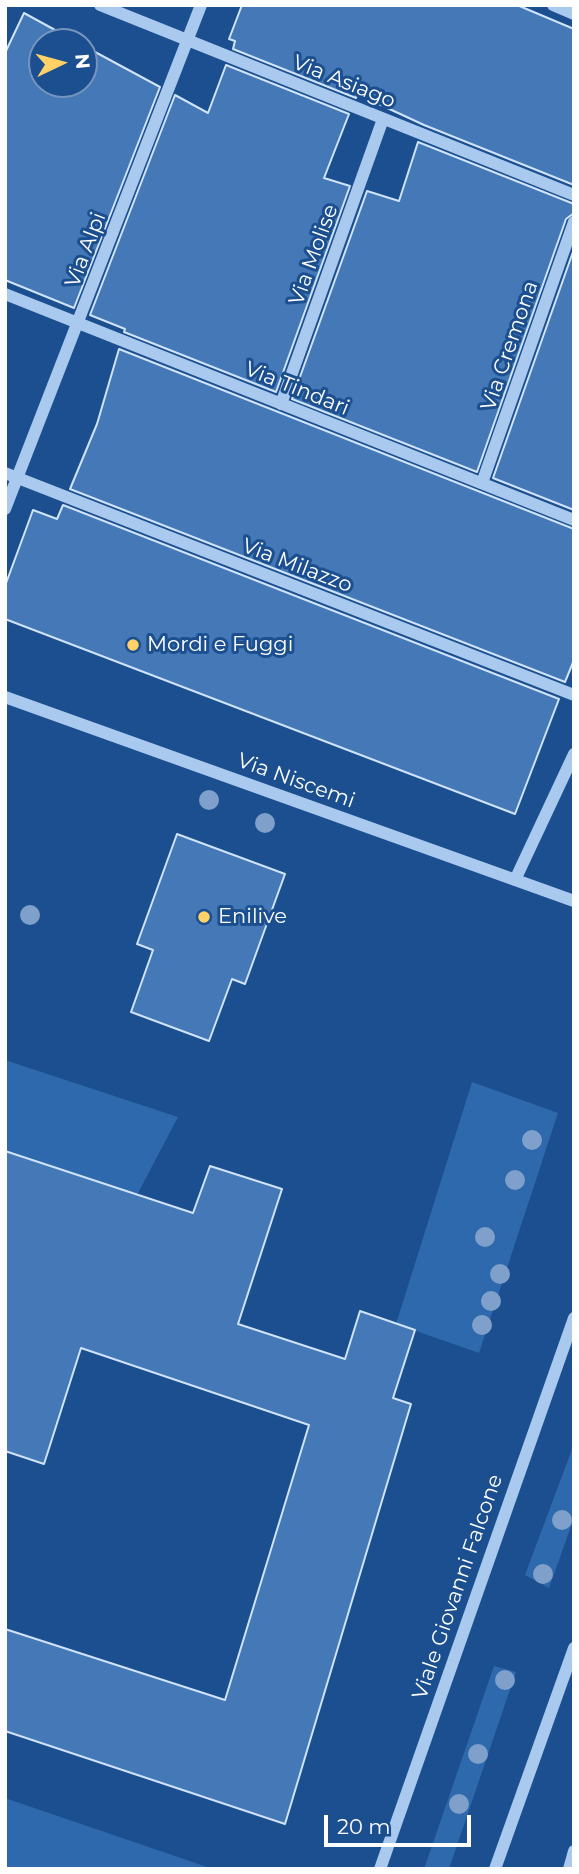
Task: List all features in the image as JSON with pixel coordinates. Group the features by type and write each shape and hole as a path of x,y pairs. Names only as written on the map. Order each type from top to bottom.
{"street":[{"name":"Via Asiago","path":"100,5 574,195"},
{"name":"Via Alpi","path":"5,509 11,475 78,323 201,5"},
{"path":"554,5 574,14"},
{"name":"Via Molise","path":"281,404 383,119"},
{"name":"Via Cremona","path":"482,484 574,222"},
{"name":"Via Tindari","path":"5,294 574,520"},
{"name":"Via Milazzo","path":"11,475 574,695"},
{"name":"Via Niscemi","path":"5,696 574,901"},
{"path":"515,880 574,754"},
{"name":"Viale Giovanni Falcone","path":"380,1869 574,1318"},
{"path":"495,1869 574,1648"},
{"path":"569,1869 574,1851"}],"shaded area":[{"path":"5,1060 178,1117 137,1195 5,1151"},
{"path":"472,1082 558,1113 479,1353 396,1324"},
{"path":"574,1444 574,1518 549,1588 525,1575"},
{"path":"494,1666 516,1672 449,1869 424,1869"},
{"path":"5,1798 213,1869 5,1869"}],"building":[{"path":"242,5 517,5 574,29 574,185 424,125 357,94 356,98 233,49 235,41 229,39"},
{"path":"24,13 51,28 28,28 28,98 98,98 98,54 160,87 74,308 5,280 5,53"},
{"path":"226,65 349,114 324,178 350,186 276,392 124,332 125,329 90,315 175,95 208,113"},
{"path":"418,142 574,204 574,213 566,219 477,472 292,399 367,191 399,201"},
{"path":"574,249 574,510 493,478"},
{"path":"119,349 574,529 574,660 565,682 70,489 97,424"},
{"path":"63,505 559,699 515,814 5,619 5,586 33,510 57,519"},
{"path":"177,834 285,874 245,984 232,979 209,1041 131,1012 153,950 137,944"},
{"path":"5,1151 193,1213 210,1166 282,1189 238,1324 345,1359 360,1311 415,1330 393,1398 411,1404 285,1824 5,1731 5,1629 225,1700 309,1425 81,1348 44,1464 5,1451"}],"place":[{"name":"Mordi e Fuggi","path":"133,645"},
{"name":"Enilive","path":"204,917"}]}
